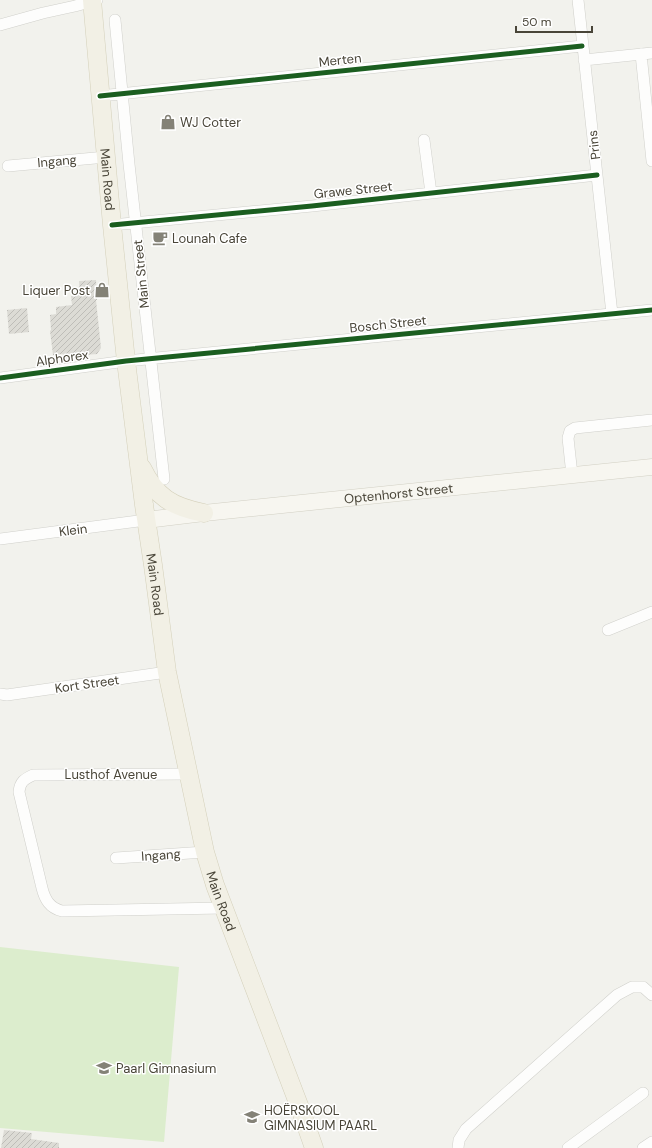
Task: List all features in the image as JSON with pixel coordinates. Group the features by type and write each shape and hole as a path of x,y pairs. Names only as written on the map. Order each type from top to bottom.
{"main road":[{"name":"Main Road","path":"93,1 100,96 126,361 167,672 205,852 215,885 314,1148"},
{"path":"138,458 152,487 161,496 171,503 183,508 204,513"},
{"name":"Optenhorst Street","path":"146,520 652,467"}],"street":[{"name":"Prins","path":"578,0 612,314"},
{"path":"0,25 93,1"},
{"name":"Main Street","path":"115,20 164,479"},
{"name":"Merten","path":"100,96 582,46"},
{"path":"584,60 646,54 652,161"},
{"path":"424,140 432,193"},
{"name":"Ingang","path":"8,166 106,157"},
{"name":"Grawe Street","path":"112,225 304,207 597,175"},
{"name":"Bosch Street","path":"126,361 652,310"},
{"name":"Alphorex","path":"0,378 126,361"},
{"path":"572,475 568,438 570,431 575,428 652,420"},
{"name":"Klein","path":"0,539 146,520"},
{"path":"608,630 652,612"},
{"name":"Kort Street","path":"4,694 167,672"},
{"name":"Lusthof Avenue","path":"188,774 33,775 22,781 19,792 44,897 52,907 58,910 70,912 223,908"},
{"name":"Ingang","path":"116,858 205,852"},
{"path":"458,1148 459,1140 466,1129 617,995 632,987 643,987 652,995"},
{"path":"574,1146 643,1093"},
{"path":"643,1148 652,1142"}],"green space":[{"name":"Paarl Gimnasium","path":"0,947 179,967 164,1142 0,1128"}],"building":[{"path":"96,280 96,300 101,348 97,354 85,356 63,358 63,354 53,355 50,315 56,314 56,307 72,305 71,296 80,295 79,281"},
{"path":"27,308 29,332 9,334 7,310"},
{"path":"4,1130 32,1133 31,1139 59,1143 59,1148 1,1148"}],"cycle path":[{"path":"100,96 582,46"},
{"path":"112,225 312,206 597,175"},
{"path":"0,378 126,361 652,310"}],"place":[{"name":"WJ Cotter","path":"168,122"},
{"name":"Lounah Cafe","path":"160,238"},
{"name":"Liquer Post","path":"102,290"},
{"name":"Paarl Gimnasium","path":"104,1068"},
{"name":"HOËRSKOOL GIMNASIUM PAARL","path":"252,1117"}]}
